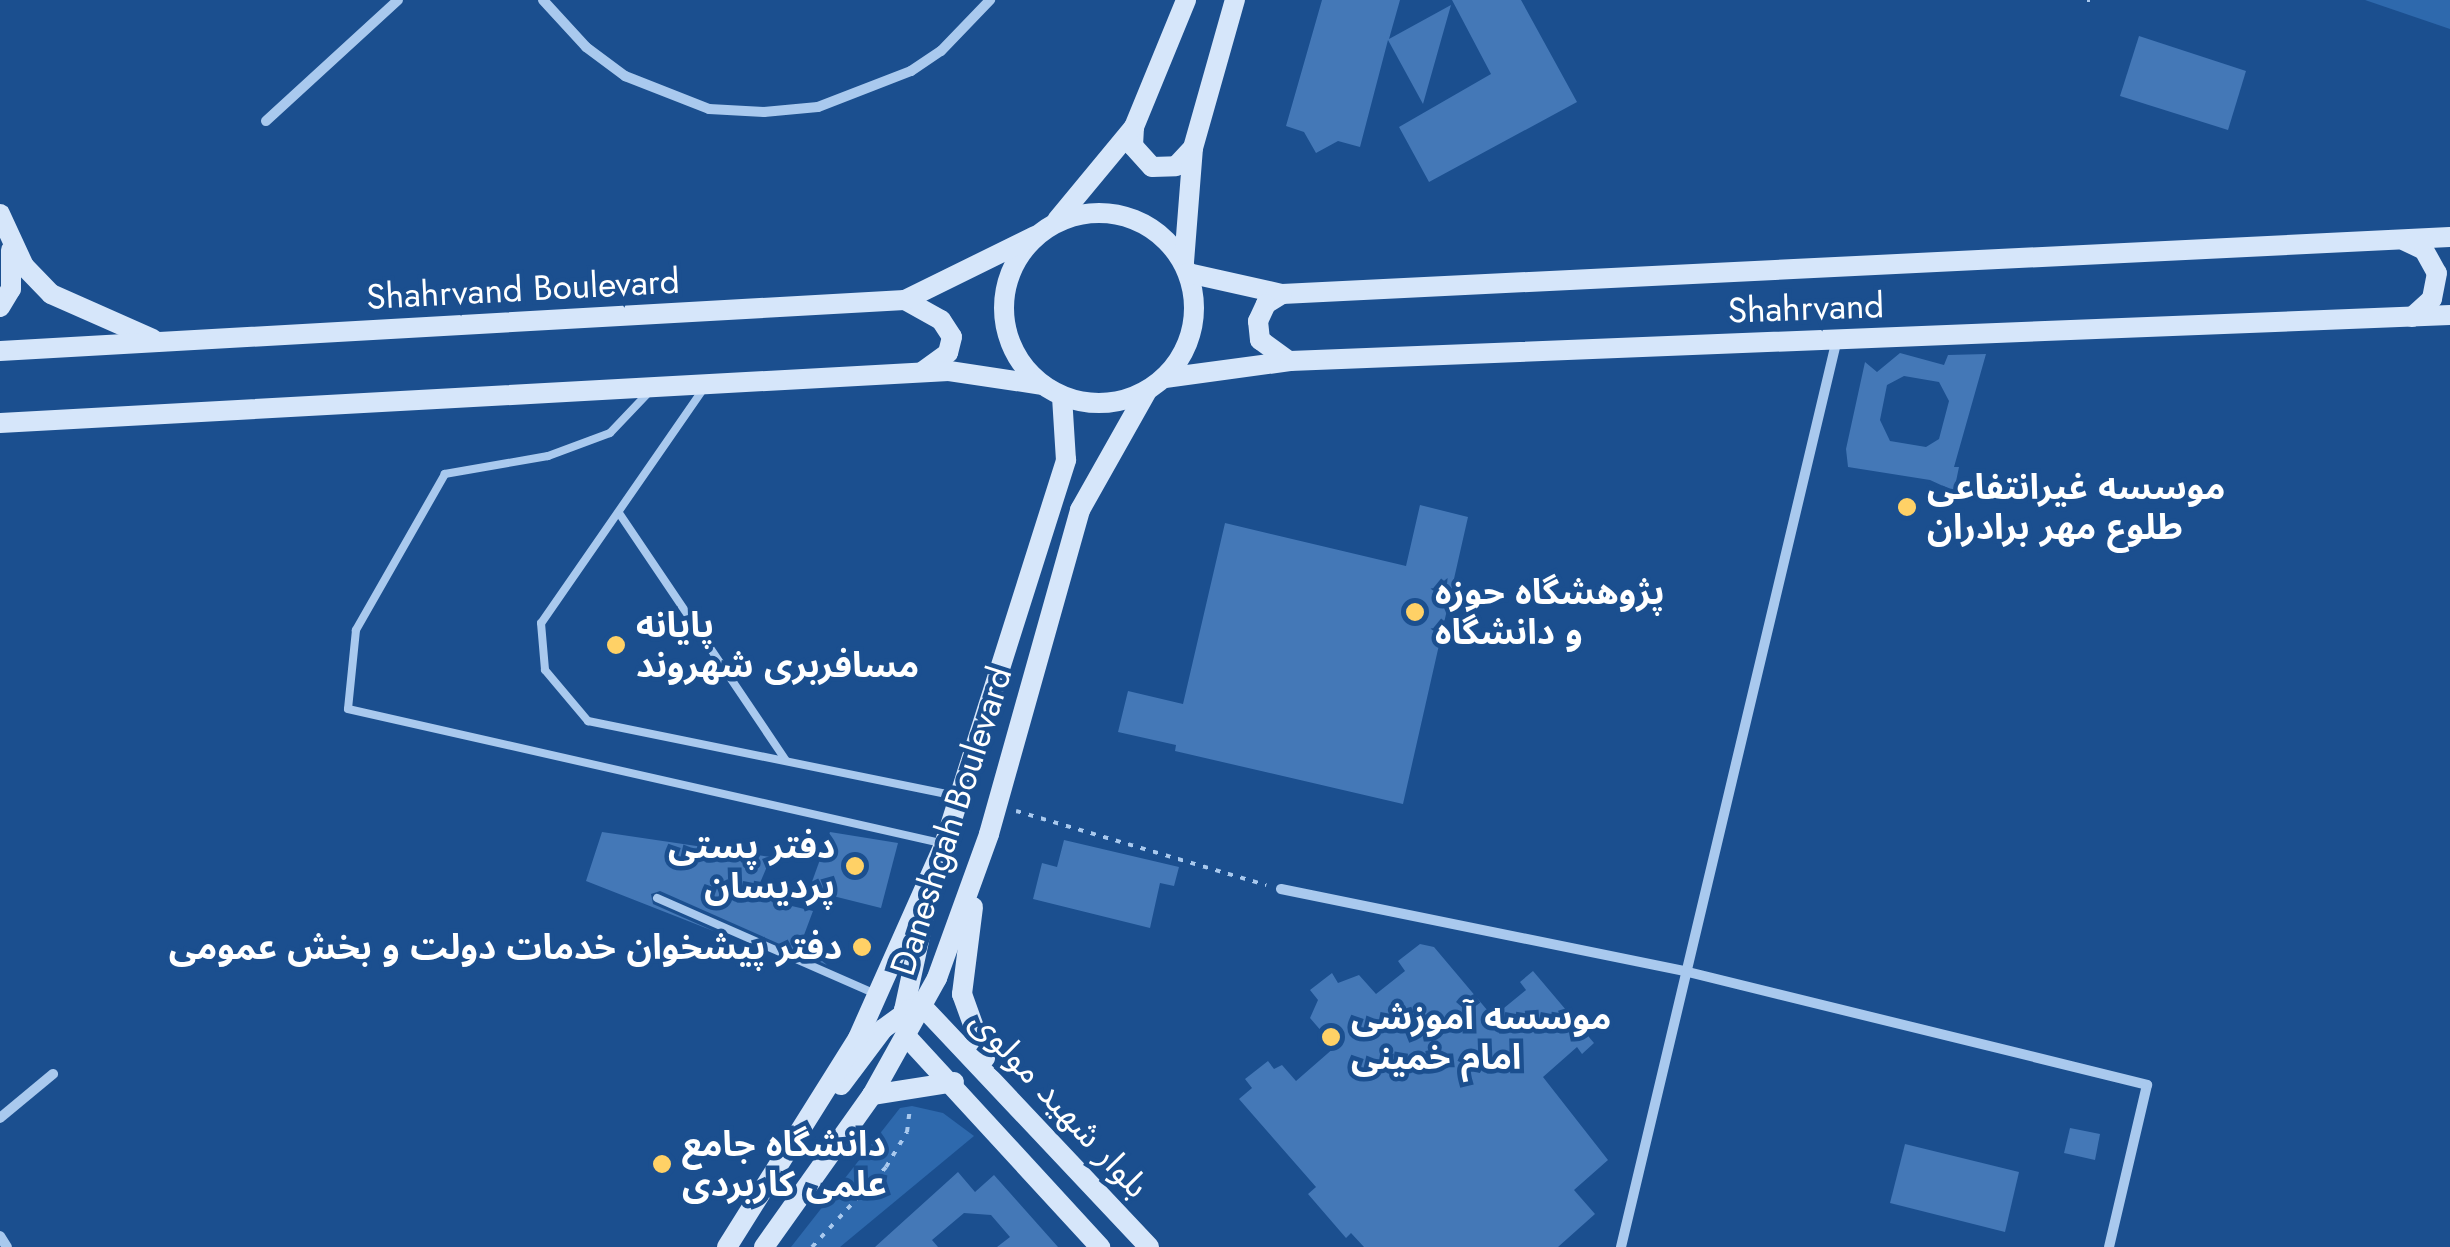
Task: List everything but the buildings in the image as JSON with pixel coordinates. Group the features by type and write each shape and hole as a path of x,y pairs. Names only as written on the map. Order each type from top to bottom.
{"main road":[{"path":"1186,0 1134,128 1055,222 1035,236 1009,276 1005,324 1019,358 1043,385 1062,396 1105,404 1147,391 1165,378 1194,324 1186,268 1192,148 1235,0"},
{"path":"1134,128 1133,146 1152,167 1176,166 1192,148"},
{"path":"1055,222 1103,212 1127,216 1150,226 1186,268"},
{"path":"0,307 7,304 14,268 3,220"},
{"path":"3,220 24,266 51,294 159,342"},
{"name":"Shahrvand Boulevard","path":"0,351 905,300 1035,236"},
{"name":"Shahrvand","path":"1186,268 1282,294 2450,237"},
{"path":"2400,240 2424,250 2437,273 2432,299 2412,316"},
{"path":"1282,294 1266,304 1258,321 1260,340 1272,355 1290,361"},
{"path":"905,300 941,320 952,337 948,354 920,373"},
{"name":"Shahrvand","path":"1165,378 1290,361 2450,314"},
{"path":"0,423 920,373 1043,385"},
{"name":"Daneshgah Boulevard","path":"764,1247 872,1095 906,1036 913,1008 989,834 1080,510 1147,391"},
{"name":"Daneshgah Boulevard","path":"727,1247 828,1093 878,995 944,845 1062,475 1062,396"},
{"path":"988,1069 967,1017 962,974 989,834"},
{"path":"828,1093 850,1079 883,1029 913,1008 930,880"},
{"name":"بلوار شهید مولوی","path":"913,1008 959,1039 1149,1247"},
{"name":"بلوار شهید مولوی","path":"906,1036 948,1076 1100,1247"},
{"path":"872,1095 948,1076 942,1050 959,1039"}],"street":[{"path":"266,120 398,0"},
{"path":"543,0 625,76 709,109 764,112 818,108 911,71 941,51 990,0"},
{"path":"1621,1247 1837,339"},
{"path":"1280,889 1684,972 2146,1085 2109,1247"},
{"path":"0,1118 53,1074"},
{"path":"0,1236 7,1247"}],"lane":[{"path":"707,384 540,623 545,670 588,721 960,797"},
{"path":"653,388 610,433 548,456 446,474 356,630 348,710 944,845"},
{"path":"619,513 786,762"},
{"path":"657,898 878,995"}],"path":[{"path":"997,805 1280,889"},
{"path":"812,1247 899,1148 910,1121 906,1086"}],"shaded area":[{"path":"2365,0 2450,0 2450,29"},
{"path":"912,1106 943,1113 974,1136 840,1247 791,1247 900,1108"}],"place":[{"name":"موسسه غیرانتفاعی طلوع مهر برادران","path":"1907,507"},
{"name":"پژوهشگاه حوزه و دانشگاه","path":"1415,612"},
{"name":"پایانه مسافربری شهروند","path":"616,645"},
{"name":"دفتر پستی پردیسان","path":"855,866"},
{"name":"دفتر پیشخوان خدمات دولت و بخش عمومی","path":"862,947"},
{"name":"موسسه آموزشی امام خمینی","path":"1331,1037"},
{"name":"دانشگاه جامع علمی کاربردی","path":"662,1164"}]}
